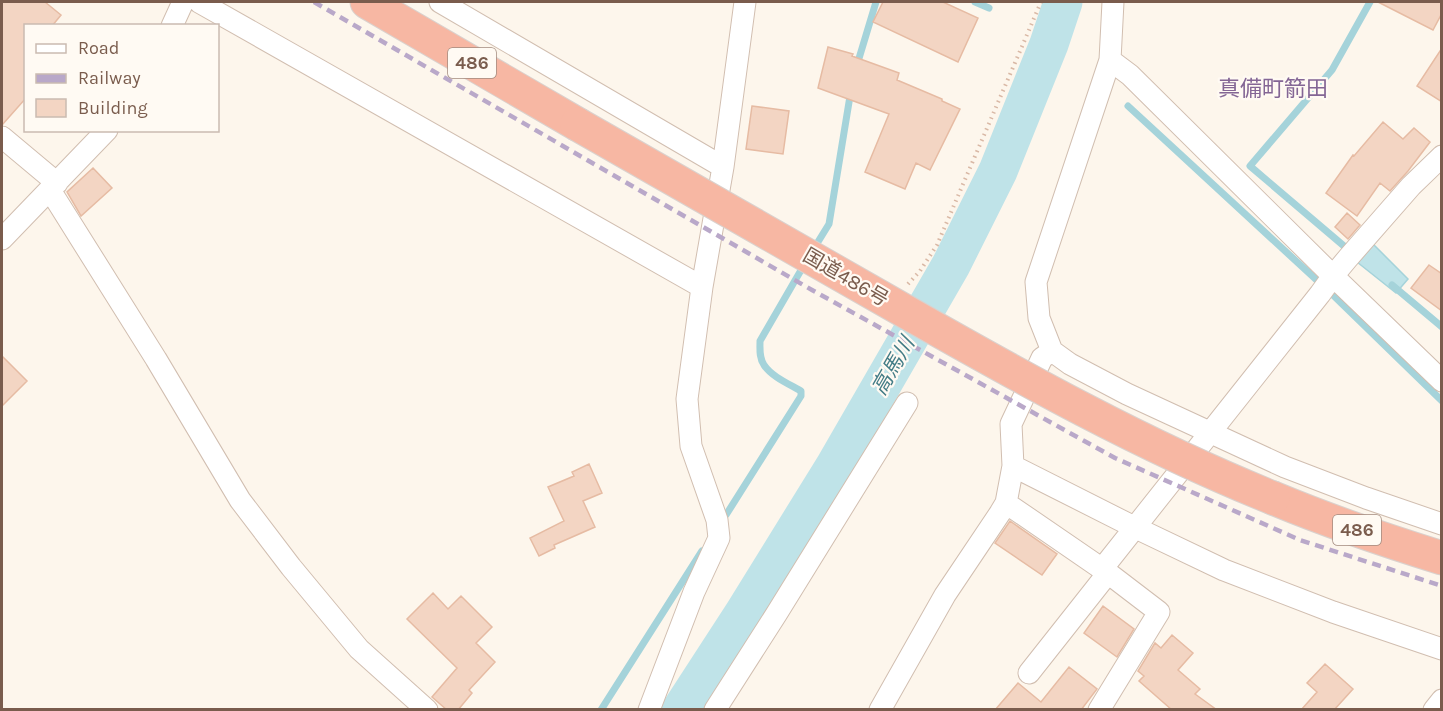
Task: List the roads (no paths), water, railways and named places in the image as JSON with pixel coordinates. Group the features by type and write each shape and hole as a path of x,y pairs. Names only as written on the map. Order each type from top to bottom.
{"highway":[{"name":"国道486号","path":"367,2 978,353 1064,400 1225,479 1395,544 1442,558"}],"street":[{"path":"173,24 183,2"},
{"path":"199,2 702,286"},
{"path":"440,2 723,167"},
{"path":"649,710 694,592 719,538 717,520 691,446 687,399 702,286 723,167 745,2"},
{"path":"1113,2 1110,60 1036,282 1039,318 1052,351 1070,364 1118,389 1286,467 1442,524"},
{"path":"1110,60 1130,75 1327,284 1442,381"},
{"path":"2,239 105,132"},
{"path":"2,137 53,186 240,500 291,567 359,649 428,710"},
{"path":"1029,673 1134,528 1327,284 1412,186 1442,156"},
{"path":"880,710 945,595 1006,503 1012,466 1011,424 1042,358 1052,351"},
{"path":"715,710 907,403"},
{"path":"1012,466 1134,528 1233,574 1333,612 1442,649"},
{"path":"1006,503 1105,571 1159,612 1099,710"},
{"path":"1434,710 1442,700"}],"water":[{"path":"1373,244 1408,279 1396,293 1357,262"}],"waterway":[{"path":"857,65 876,2"},
{"path":"975,2 989,8"},
{"name":"高馬川","path":"681,710 835,466 951,265 998,171 1049,44 1063,2"},
{"path":"1351,252 1250,166 1332,70 1370,2"},
{"name":"高馬川","path":"1042,39 1057,50"},
{"path":"813,250 829,224 851,90"},
{"path":"1128,106 1335,297 1442,401"},
{"path":"726,515 801,396 801,391 776,377 764,365 760,341 804,265"},
{"path":"1392,285 1442,327"},
{"path":"601,710 702,551"}],"railway":[{"path":"314,2 812,290 1115,458 1300,540 1442,586"}],"district":[{"name":"真備町箭田","path":"1273,88"}]}
